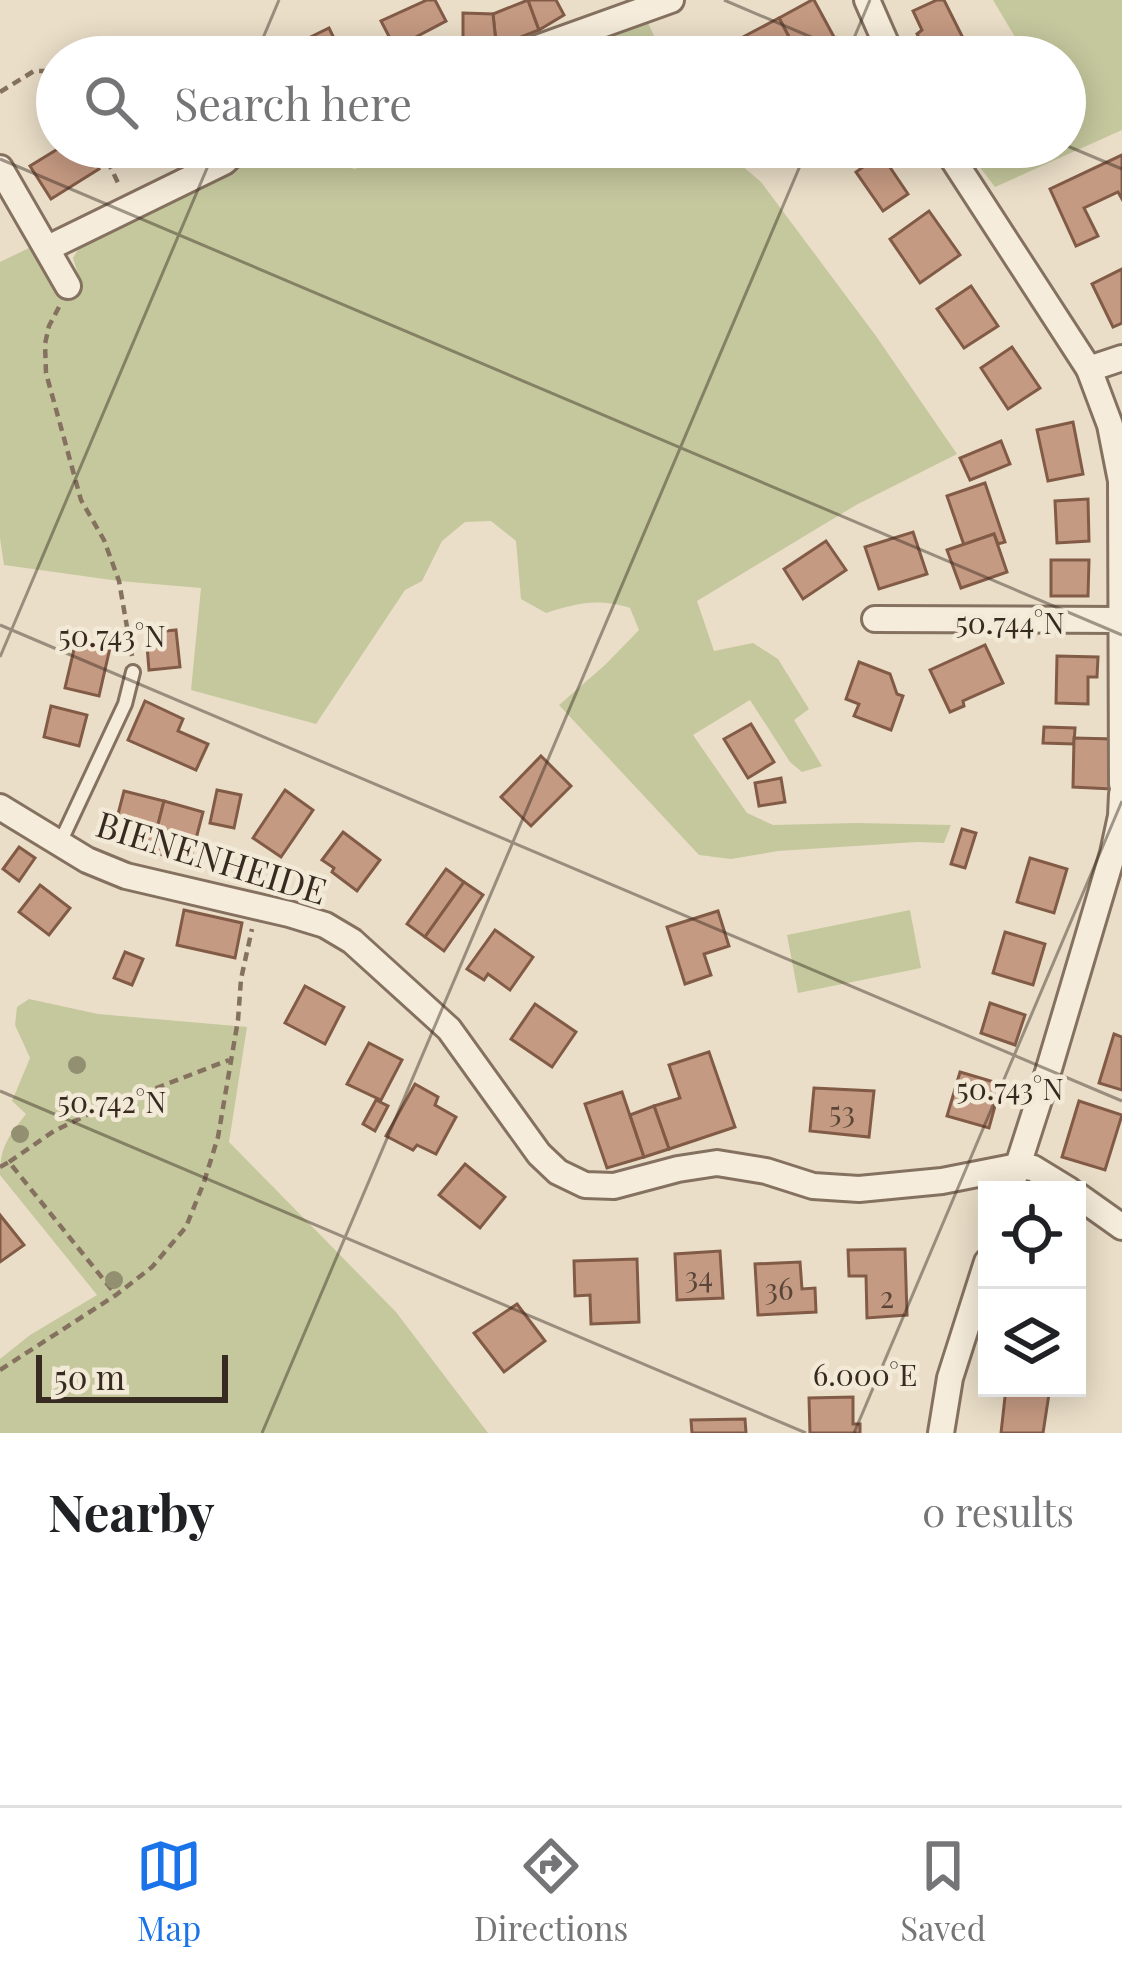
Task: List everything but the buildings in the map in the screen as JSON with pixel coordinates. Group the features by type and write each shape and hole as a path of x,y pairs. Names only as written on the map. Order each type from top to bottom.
{"street":[{"path":"570,36 670,0"},
{"path":"867,0 883,36"},
{"path":"0,168 68,286"},
{"path":"48,248 211,168"},
{"path":"959,168 1089,369 1110,425 1121,482 1122,784"},
{"path":"1089,369 1122,358"},
{"path":"875,619 1120,620"},
{"path":"1014,1178 1122,816 1122,794"},
{"name":"BIENENHEIDE","path":"0,807 59,845 126,876 325,925 352,940 449,1029 539,1154 558,1172 585,1185 614,1186 678,1168 717,1163 766,1171 813,1186 859,1189 1014,1178"},
{"path":"1014,1178 1033,1168 1054,1181"},
{"path":"1086,1202 1122,1227"},
{"path":"940,1433 950,1378 978,1289"}],"lane":[{"name":"BIENENHEIDE","path":"59,845 125,704 133,672"}],"path":[{"path":"0,92 36,71"},
{"path":"111,168 130,207"},
{"path":"68,286 49,326 46,373 81,500 104,539 118,581 133,672"},
{"path":"0,1370 152,1268 186,1227 218,1137 241,979 257,906"},
{"path":"0,1167 88,1114 229,1060"},
{"path":"9,1162 116,1295"}],"green space":[{"path":"993,0 1122,0 1122,130 1086,146 1086,36 1014,36"},
{"path":"648,23 654,36 611,36"},
{"path":"231,168 745,168 761,182 876,336 957,454 856,505 697,601 714,651 753,643 778,659 809,709 794,720 822,766 802,772 790,762 750,700 693,735 747,813 773,825 951,825 944,843 778,851 731,859 699,855 559,705 639,630 630,608 588,603 546,613 521,599 516,541 491,521 465,522 442,541 422,581 405,590 316,724 191,690 201,588 4,565 0,538 0,262 29,248 62,299 82,287 73,258 82,243"},
{"path":"981,168 1037,168 995,187"},
{"path":"910,910 921,968 798,993 787,935"},
{"path":"29,999 98,1014 247,1027 229,1142 396,1312 488,1433 0,1433 0,1359 97,1295 0,1175 7,1142 26,1114 12,1101 30,1058 15,1025 17,1007"}]}
